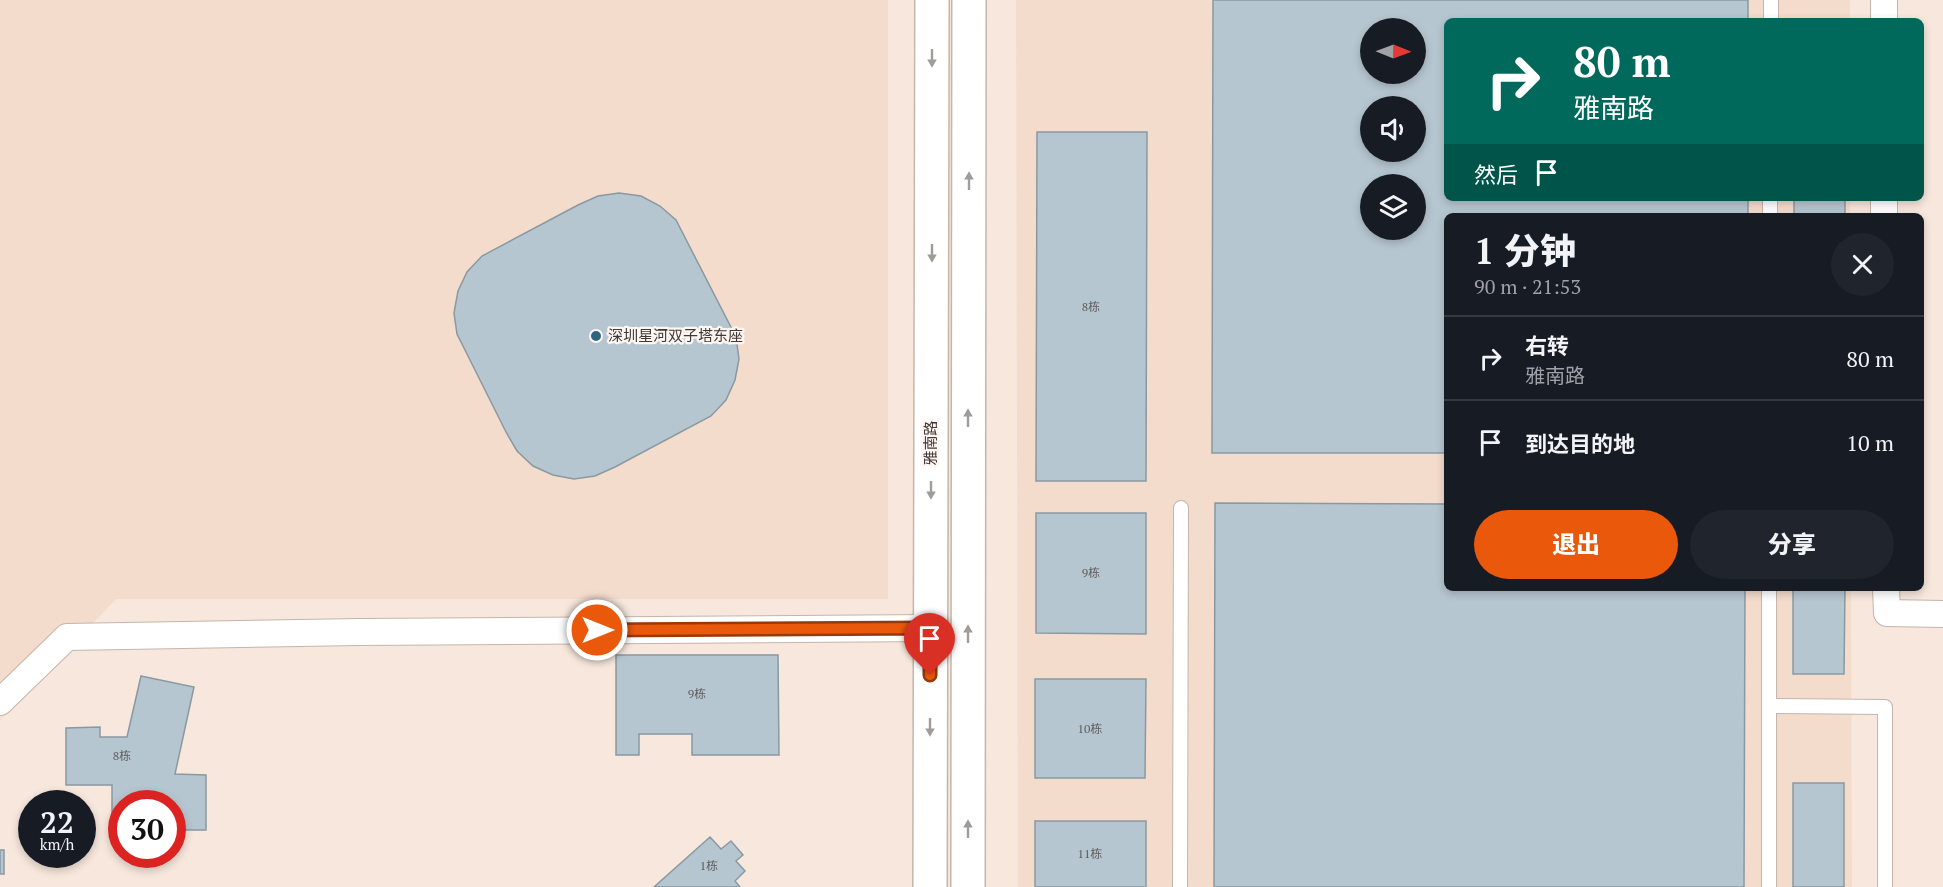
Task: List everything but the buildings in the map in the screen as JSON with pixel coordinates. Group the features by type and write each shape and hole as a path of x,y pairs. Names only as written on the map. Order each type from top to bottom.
{"street":[{"name":"雅南路","path":"930,887 932,0"},
{"path":"968,887 969,0"},
{"path":"1884,0 1884,18"},
{"path":"1886,591 1887,613 1943,614"},
{"path":"0,702 68,637 359,632 930,628"}],"lane":[{"path":"1771,0 1771,18"},
{"path":"1180,887 1181,508"},
{"path":"1769,591 1769,887"},
{"path":"1769,706 1885,707 1885,887"}],"shaded area":[{"path":"0,0 888,0 888,599 116,599 0,720"},
{"path":"1016,0 1850,0 1850,18 1444,18 1444,201 1850,201 1850,213 1444,213 1444,591 1851,591 1852,887 1018,887"}],"place":[{"name":"深圳星河双子塔东座","path":"596,336"}],"route":[{"path":"597,630 930,628 930,675"}]}
